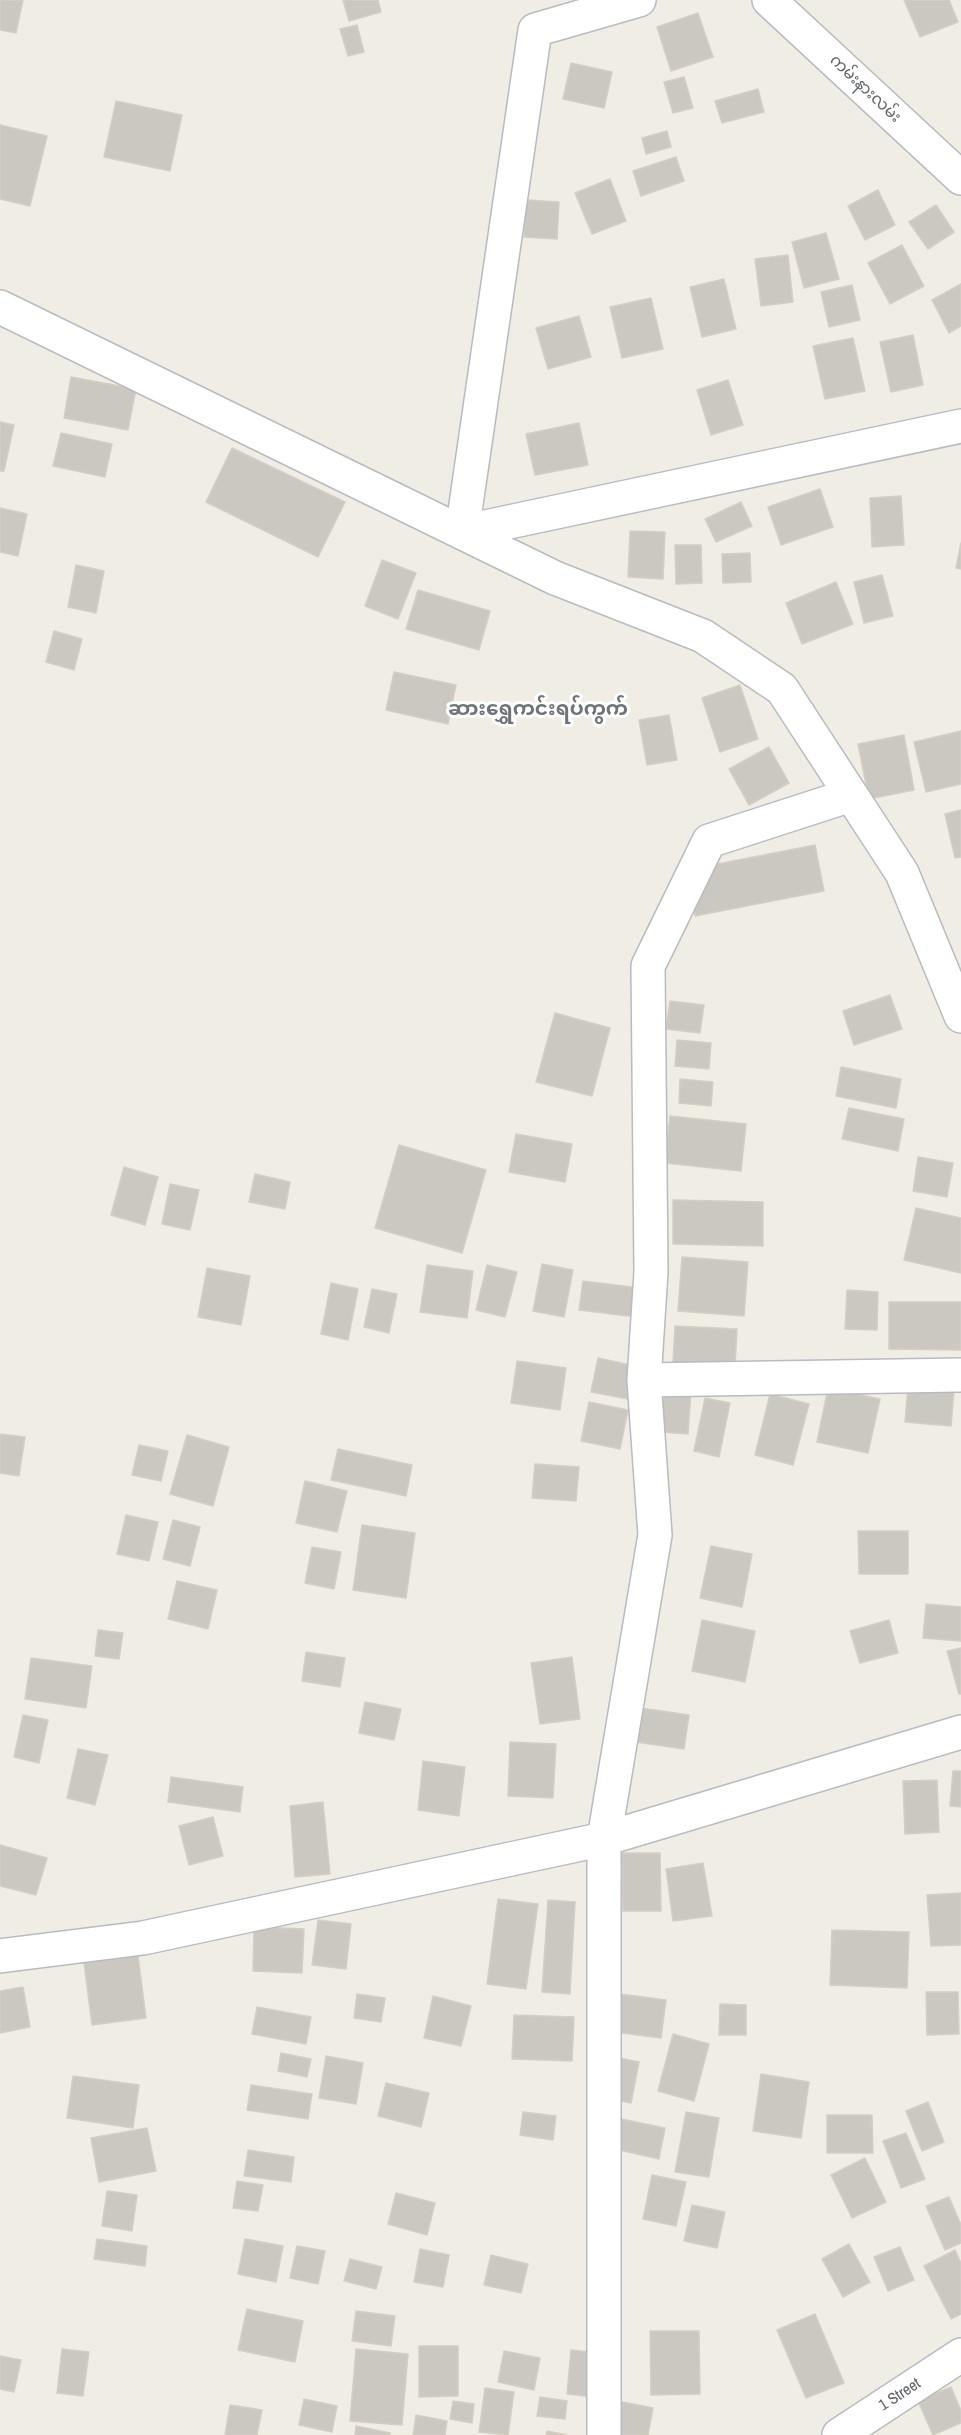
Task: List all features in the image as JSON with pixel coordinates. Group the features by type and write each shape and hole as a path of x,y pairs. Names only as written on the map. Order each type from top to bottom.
{"street":[{"path":"462,532 535,30 639,0"},
{"name":"ကမ်းနားလမ်း","path":"768,0 961,178"},
{"path":"0,307 555,578 703,636 782,689 902,873 961,1016"},
{"path":"462,532 961,426"},
{"path":"604,2435 604,1839 655,1535 644,1380 651,1272 648,966 709,841 851,795"},
{"path":"644,1380 961,1375"},
{"path":"0,1956 143,1938 604,1839 961,1732"},
{"name":"1 Street","path":"839,2435 961,2355"}],"building":[{"path":"0,0 23,0 16,33 0,30"},
{"path":"343,0 378,0 381,12 349,21"},
{"path":"904,0 949,0 958,22 920,37"},
{"path":"698,13 713,57 671,71 657,27"},
{"path":"357,25 364,52 348,56 340,29"},
{"path":"571,63 612,72 604,108 563,99"},
{"path":"684,77 693,108 673,113 664,82"},
{"path":"758,89 764,112 722,123 715,101"},
{"path":"116,101 182,115 170,171 104,157"},
{"path":"0,125 47,136 30,206 0,199"},
{"path":"667,131 671,147 646,154 642,138"},
{"path":"676,157 684,181 641,196 633,171"},
{"path":"610,179 626,221 592,234 575,193"},
{"path":"878,190 895,225 865,240 848,206"},
{"path":"526,200 559,202 557,239 524,237"},
{"path":"936,205 954,232 928,249 909,222"},
{"path":"826,233 839,279 804,288 792,242"},
{"path":"902,245 924,286 890,304 868,263"},
{"path":"788,255 793,302 761,306 755,259"},
{"path":"724,279 736,329 702,337 690,287"},
{"path":"961,284 961,326 949,333 932,300"},
{"path":"852,285 860,320 829,327 821,292"},
{"path":"651,298 663,349 622,358 610,307"},
{"path":"579,316 591,357 548,369 536,328"},
{"path":"913,335 923,385 891,392 880,342"},
{"path":"853,338 865,391 825,399 813,346"},
{"path":"71,377 136,389 128,430 64,418"},
{"path":"728,380 743,425 711,435 697,390"},
{"path":"0,422 14,425 4,471 0,471"},
{"path":"579,423 588,465 535,475 526,434"},
{"path":"61,433 112,444 105,477 53,466"},
{"path":"232,448 345,502 318,557 206,502"},
{"path":"820,489 833,527 781,545 768,507"},
{"path":"901,496 904,545 872,547 870,498"},
{"path":"741,502 752,526 716,542 705,519"},
{"path":"0,508 27,514 18,556 0,552"},
{"path":"630,531 665,532 663,579 628,577"},
{"path":"961,543 961,569 956,568"},
{"path":"675,545 701,545 702,583 676,584"},
{"path":"750,553 751,582 723,583 722,554"},
{"path":"382,560 416,573 398,619 365,606"},
{"path":"76,565 104,571 96,613 68,607"},
{"path":"882,575 893,616 864,623 854,582"},
{"path":"836,582 853,624 802,644 786,603"},
{"path":"418,590 490,611 479,650 406,629"},
{"path":"54,631 82,639 74,670 46,662"},
{"path":"394,672 456,685 448,724 386,710"},
{"path":"740,685 758,739 720,752 702,698"},
{"path":"669,715 677,760 647,765 639,720"},
{"path":"961,731 961,784 926,792 914,742"},
{"path":"904,735 914,790 869,799 858,744"},
{"path":"769,747 789,783 749,805 729,769"},
{"path":"961,810 961,857 955,858 945,814"},
{"path":"815,845 824,891 695,916 687,870"},
{"path":"890,995 902,1029 854,1045 843,1011"},
{"path":"670,1001 704,1005 700,1033 666,1029"},
{"path":"555,1013 610,1028 592,1096 536,1082"},
{"path":"677,1040 711,1043 709,1069 675,1066"},
{"path":"841,1067 901,1079 896,1108 836,1096"},
{"path":"680,1079 713,1082 711,1106 679,1103"},
{"path":"849,1108 904,1119 898,1151 842,1139"},
{"path":"670,1116 746,1124 741,1171 665,1163"},
{"path":"516,1134 572,1144 565,1182 509,1172"},
{"path":"399,1145 486,1170 462,1253 375,1228"},
{"path":"918,1157 953,1163 947,1197 913,1191"},
{"path":"124,1167 158,1177 145,1225 111,1215"},
{"path":"255,1174 290,1182 285,1209 249,1202"},
{"path":"170,1184 199,1190 190,1230 162,1224"},
{"path":"673,1200 763,1202 763,1246 673,1244"},
{"path":"916,1208 961,1218 961,1273 904,1260"},
{"path":"682,1257 748,1262 744,1316 678,1311"},
{"path":"542,1264 573,1270 564,1317 533,1311"},
{"path":"427,1265 473,1271 467,1318 420,1312"},
{"path":"487,1265 517,1272 505,1317 476,1310"},
{"path":"207,1268 250,1276 241,1325 198,1317"},
{"path":"583,1281 640,1288 636,1317 579,1310"},
{"path":"331,1283 358,1289 348,1340 321,1334"},
{"path":"372,1289 397,1294 389,1333 364,1327"},
{"path":"847,1290 878,1292 877,1330 845,1329"},
{"path":"889,1302 961,1302 961,1350 889,1349"},
{"path":"675,1326 737,1329 735,1365 673,1362"},
{"path":"598,1358 635,1366 628,1399 591,1392"},
{"path":"517,1361 566,1368 560,1410 511,1403"},
{"path":"908,1386 954,1390 951,1426 905,1422"},
{"path":"828,1388 880,1399 868,1453 817,1442"},
{"path":"664,1389 691,1391 688,1434 661,1432"},
{"path":"770,1394 809,1404 793,1465 755,1455"},
{"path":"705,1398 730,1403 719,1457 694,1451"},
{"path":"589,1402 628,1410 620,1449 581,1441"},
{"path":"0,1434 25,1437 19,1476 0,1473"},
{"path":"187,1435 229,1447 213,1506 170,1494"},
{"path":"139,1445 168,1451 161,1481 132,1475"},
{"path":"338,1449 412,1465 406,1496 331,1480"},
{"path":"535,1464 579,1467 576,1501 532,1498"},
{"path":"305,1481 347,1491 337,1532 296,1523"},
{"path":"126,1515 158,1522 149,1561 117,1554"},
{"path":"173,1520 200,1527 190,1566 163,1559"},
{"path":"362,1525 415,1533 406,1598 353,1590"},
{"path":"858,1531 908,1531 908,1574 859,1574"},
{"path":"711,1546 752,1554 742,1607 700,1598"},
{"path":"312,1547 341,1552 334,1589 305,1583"},
{"path":"177,1581 217,1590 208,1629 168,1619"},
{"path":"926,1604 961,1607 961,1641 923,1638"},
{"path":"702,1620 755,1631 745,1682 692,1671"},
{"path":"889,1620 898,1653 860,1663 850,1631"},
{"path":"98,1630 123,1633 119,1659 95,1656"},
{"path":"961,1648 961,1694 959,1694 947,1651"},
{"path":"306,1652 345,1658 340,1687 302,1681"},
{"path":"572,1657 580,1719 540,1724 531,1663"},
{"path":"31,1658 92,1666 86,1708 25,1699"},
{"path":"365,1702 401,1709 394,1740 359,1733"},
{"path":"634,1707 689,1715 684,1749 629,1741"},
{"path":"23,1715 48,1720 39,1763 14,1757"},
{"path":"510,1742 556,1744 553,1798 508,1796"},
{"path":"78,1749 108,1755 95,1805 67,1798"},
{"path":"423,1761 465,1767 459,1816 418,1810"},
{"path":"953,1771 961,1771 961,1807 950,1806"},
{"path":"171,1777 243,1787 240,1812 168,1802"},
{"path":"937,1780 939,1832 905,1834 903,1781"},
{"path":"323,1802 330,1874 295,1877 290,1806"},
{"path":"213,1817 223,1856 189,1865 179,1826"},
{"path":"0,1845 47,1858 36,1895 0,1886"},
{"path":"622,1853 660,1853 661,1911 623,1911"},
{"path":"703,1863 712,1916 673,1921 666,1869"},
{"path":"961,1893 961,1945 931,1946 927,1895"},
{"path":"498,1899 538,1904 526,1989 487,1984"},
{"path":"548,1900 575,1902 570,1994 542,1992"},
{"path":"318,1920 351,1924 346,1969 312,1965"},
{"path":"254,1927 304,1929 302,1973 253,1971"},
{"path":"832,1930 909,1932 907,1988 830,1985"},
{"path":"138,1956 146,2018 92,2025 84,1963"},
{"path":"23,1987 30,2027 0,2033 0,1991"},
{"path":"926,1992 958,1992 959,2034 927,2035"},
{"path":"357,1994 385,1998 381,2022 354,2018"},
{"path":"620,1994 666,2000 661,2038 614,2032"},
{"path":"433,1996 471,2006 461,2046 424,2038"},
{"path":"720,2004 746,2005 746,2035 719,2035"},
{"path":"257,2007 311,2017 306,2044 252,2034"},
{"path":"514,2015 574,2017 572,2061 512,2059"},
{"path":"673,2034 709,2044 694,2101 658,2091"},
{"path":"281,2053 311,2059 307,2077 278,2071"},
{"path":"326,2056 363,2063 356,2104 319,2098"},
{"path":"610,2056 639,2062 631,2103 601,2097"},
{"path":"761,2074 809,2082 801,2138 753,2131"},
{"path":"73,2076 139,2085 133,2128 67,2118"},
{"path":"386,2083 429,2093 421,2127 378,2116"},
{"path":"251,2085 312,2094 308,2119 247,2110"},
{"path":"928,2102 944,2142 922,2151 906,2111"},
{"path":"523,2112 556,2116 553,2140 520,2135"},
{"path":"686,2112 719,2118 709,2177 675,2172"},
{"path":"827,2115 872,2115 873,2153 827,2153"},
{"path":"621,2119 665,2128 659,2159 615,2149"},
{"path":"147,2128 156,2171 99,2182 91,2138"},
{"path":"906,2133 925,2179 901,2188 883,2141"},
{"path":"248,2150 294,2157 291,2182 244,2176"},
{"path":"865,2158 886,2202 852,2218 831,2175"},
{"path":"652,2175 686,2182 676,2226 643,2219"},
{"path":"237,2181 263,2185 258,2211 233,2208"},
{"path":"107,2191 137,2195 132,2231 102,2226"},
{"path":"396,2193 435,2203 427,2235 388,2224"},
{"path":"949,2197 961,2225 961,2243 945,2250 926,2206"},
{"path":"692,2205 725,2212 717,2248 684,2241"},
{"path":"97,2239 147,2246 145,2266 94,2259"},
{"path":"245,2239 283,2246 276,2282 238,2274"},
{"path":"849,2244 870,2282 843,2297 822,2259"},
{"path":"297,2246 325,2251 318,2284 290,2278"},
{"path":"900,2247 914,2280 888,2291 874,2257"},
{"path":"420,2249 449,2255 443,2287 414,2282"},
{"path":"955,2250 961,2263 961,2314 951,2319 924,2266"},
{"path":"491,2255 528,2264 521,2293 484,2285"},
{"path":"350,2259 382,2267 376,2289 344,2281"},
{"path":"247,2309 303,2321 295,2362 238,2350"},
{"path":"356,2311 395,2316 391,2346 352,2341"},
{"path":"815,2314 844,2383 806,2398 777,2330"},
{"path":"650,2331 699,2331 700,2394 651,2395"},
{"path":"419,2346 458,2346 458,2396 419,2397"},
{"path":"62,2349 89,2352 83,2396 57,2393"},
{"path":"356,2349 408,2354 402,2425 350,2421"},
{"path":"571,2350 607,2354 603,2398 567,2394"},
{"path":"504,2351 540,2358 534,2390 498,2382"},
{"path":"0,2356 21,2360 14,2392 0,2389"},
{"path":"951,2387 961,2411 961,2423 933,2435 918,2401"},
{"path":"485,2388 514,2392 508,2435 479,2432"},
{"path":"540,2397 567,2401 565,2419 537,2416"},
{"path":"304,2399 337,2406 332,2432 299,2425"},
{"path":"613,2400 653,2408 648,2435 607,2435"},
{"path":"453,2401 474,2404 472,2423 450,2419"},
{"path":"230,2405 262,2410 257,2435 225,2435"},
{"path":"416,2415 447,2421 445,2435 413,2435"},
{"path":"356,2426 390,2433 390,2435 355,2435"},
{"path":"547,2431 567,2435 546,2435"}],"district":[{"name":"ဆားရွှေကင်းရပ်ကွက်","path":"538,710"}]}
